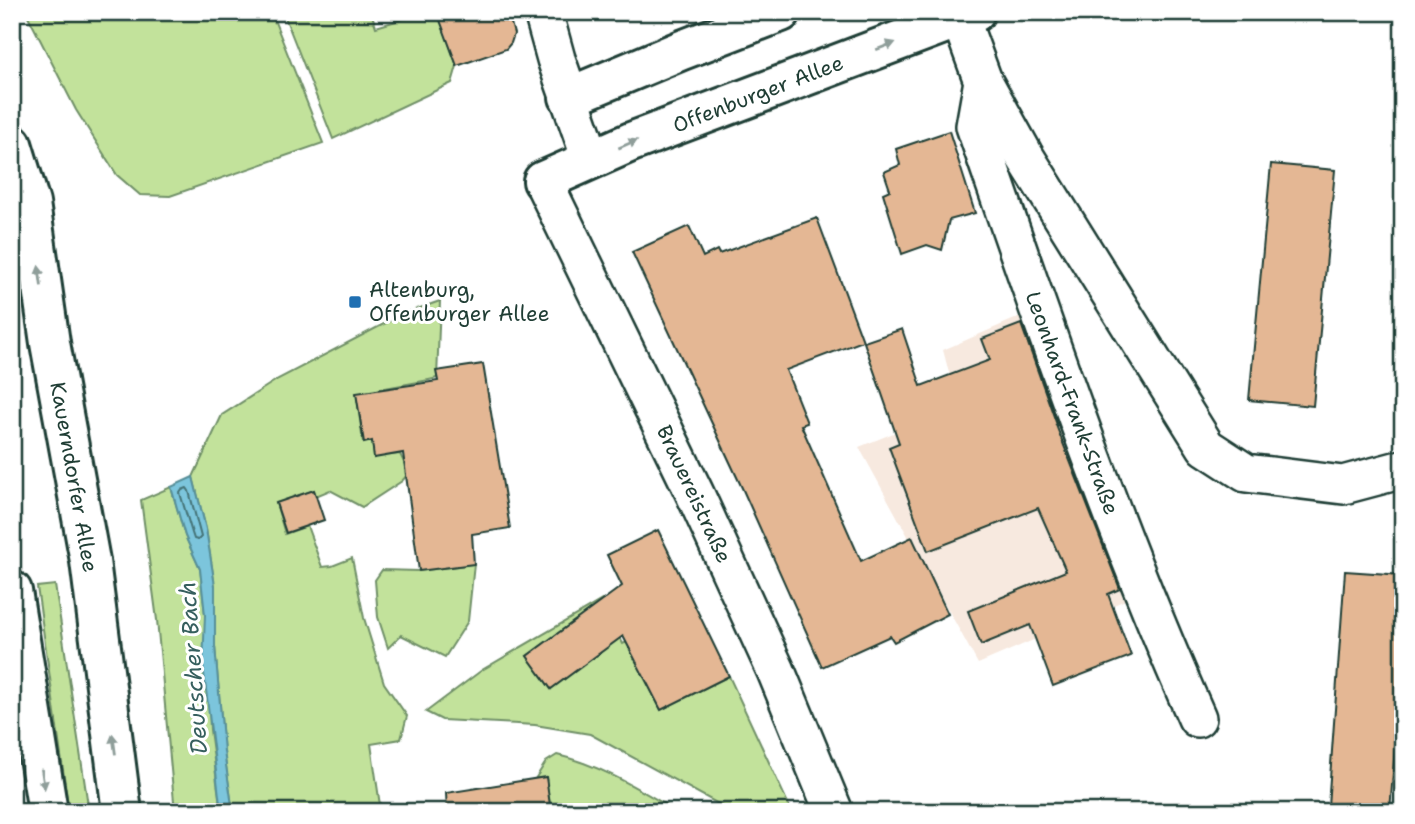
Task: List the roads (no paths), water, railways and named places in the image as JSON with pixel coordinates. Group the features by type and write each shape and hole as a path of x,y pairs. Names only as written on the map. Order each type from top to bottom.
{"main road":[{"path":"569,97 781,12"},
{"name":"Offenburger Allee","path":"543,181 655,133 968,15"},
{"name":"Kauerndorfer Allee","path":"12,144 30,203 50,343 90,561 122,812"},
{"path":"12,591 48,812"}],"street":[{"path":"543,12 591,159"},
{"path":"968,15 983,81 1031,166 1206,447 1246,473 1343,485 1403,469"},
{"name":"Leonhard-Frank-Straße","path":"983,81 975,126 1088,451 1153,620 1197,718"},
{"name":"Brauereistraße","path":"543,181 695,494 776,671 834,812"}],"water":[{"path":"193,477 206,529 215,586 215,646 224,752 233,812 221,812 203,665 205,615 200,569 185,536 171,487"}],"place":[{"name":"Altenburg, Offenburger Allee","path":"355,302"}],"water label":[{"name":"Deutscher Bach","path":"193,668"}]}
